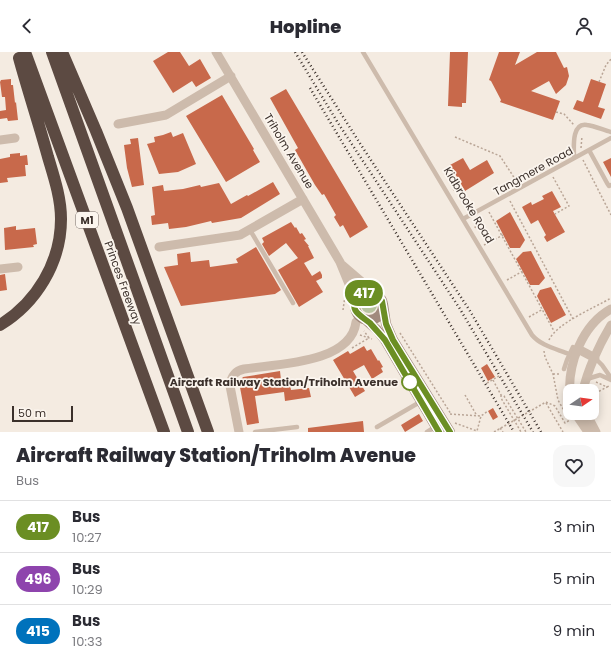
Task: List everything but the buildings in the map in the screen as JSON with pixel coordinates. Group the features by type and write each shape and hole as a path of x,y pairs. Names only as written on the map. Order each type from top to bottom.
{"highway":[{"path":"0,325 27,303 43,282 54,259 60,233 61,208 56,185 18,52"},
{"name":"Princes Freeway","path":"25,52 164,432"},
{"name":"Princes Freeway","path":"52,52 188,432"},
{"path":"62,52 128,208 208,432"}],"street":[{"name":"Triholm Avenue","path":"216,52 340,262 356,301"},
{"path":"118,124 166,115 230,76"},
{"path":"0,140 15,138"},
{"path":"159,246 240,235 303,199"},
{"name":"Triholm Avenue","path":"340,262 356,278 377,295"},
{"path":"0,269 18,267"},
{"path":"437,429 385,340 377,330 362,320 356,312 356,301 363,294 370,292 377,295 381,299 386,324 393,340 450,432"},
{"path":"362,320 375,319 379,316 383,308 383,304"},
{"path":"570,384 574,352 595,320 611,309"},
{"path":"239,432 230,386 233,376 238,370 322,357 345,343 362,320"},
{"path":"585,384 595,358 611,325"},
{"name":"Kidbrooke Road","path":"574,352 595,358"},
{"path":"574,420 588,432"},
{"path":"590,420 596,432"}],"lane":[{"name":"Kidbrooke Road","path":"363,52 530,332 537,340 546,345 574,352"},
{"path":"574,158 575,135 577,129 581,126 587,125 611,132"},
{"name":"Tangmere Road","path":"463,219 611,138"},
{"path":"589,150 607,183 609,186 611,185"},
{"path":"250,230 293,303"},
{"path":"564,369 574,352"},
{"name":"Kidbrooke Road","path":"595,358 602,364 611,379"},
{"path":"587,378 600,375 611,379"},
{"path":"377,427 422,401"},
{"path":"255,432 297,427"},
{"path":"427,432 437,429"}],"path":[{"path":"599,82 606,65 611,59"},
{"path":"556,112 564,114 582,136 582,154 584,161 611,215"},
{"path":"455,137 500,156 521,187"},
{"path":"584,161 592,156"},
{"path":"554,177 569,206 555,214"},
{"path":"452,190 461,185"},
{"path":"512,200 510,201 573,319"},
{"path":"486,214 489,212 554,331"},
{"path":"476,231 476,220 480,216"},
{"path":"484,245 502,235"},
{"path":"503,276 506,281 522,272"},
{"path":"343,310 345,290"},
{"path":"563,407 558,400 553,374 545,357 544,349 554,331 611,298"},
{"path":"527,318 543,309"},
{"path":"398,329 456,424 477,432 481,416"},
{"path":"487,383 499,376"},
{"path":"492,380 504,396 526,432"},
{"path":"599,391 607,387"},
{"path":"501,394 501,398 521,432"},
{"path":"465,395 476,416"},
{"path":"546,402 555,406 563,420"},
{"path":"494,432 546,402"},
{"path":"546,402 563,432"},
{"path":"450,414 481,416 488,411"},
{"path":"500,428 503,432"}],"green space":[{"path":"369,297 376,302 377,305 372,312 369,313 362,308 361,305 366,298"}],"railway":[{"path":"295,52 338,123 460,309 533,432"},
{"path":"302,52 470,311 541,432"},
{"path":"310,88 514,432"}],"bus line":[{"name":"417","path":"439,432 385,340 377,330 366,320 360,318 356,312 355,304 360,295 370,292 374,293 381,299 386,324 396,346 450,432"}],"place":[{"name":"Aircraft Railway Station/Triholm Avenue","path":"410,382"}]}
